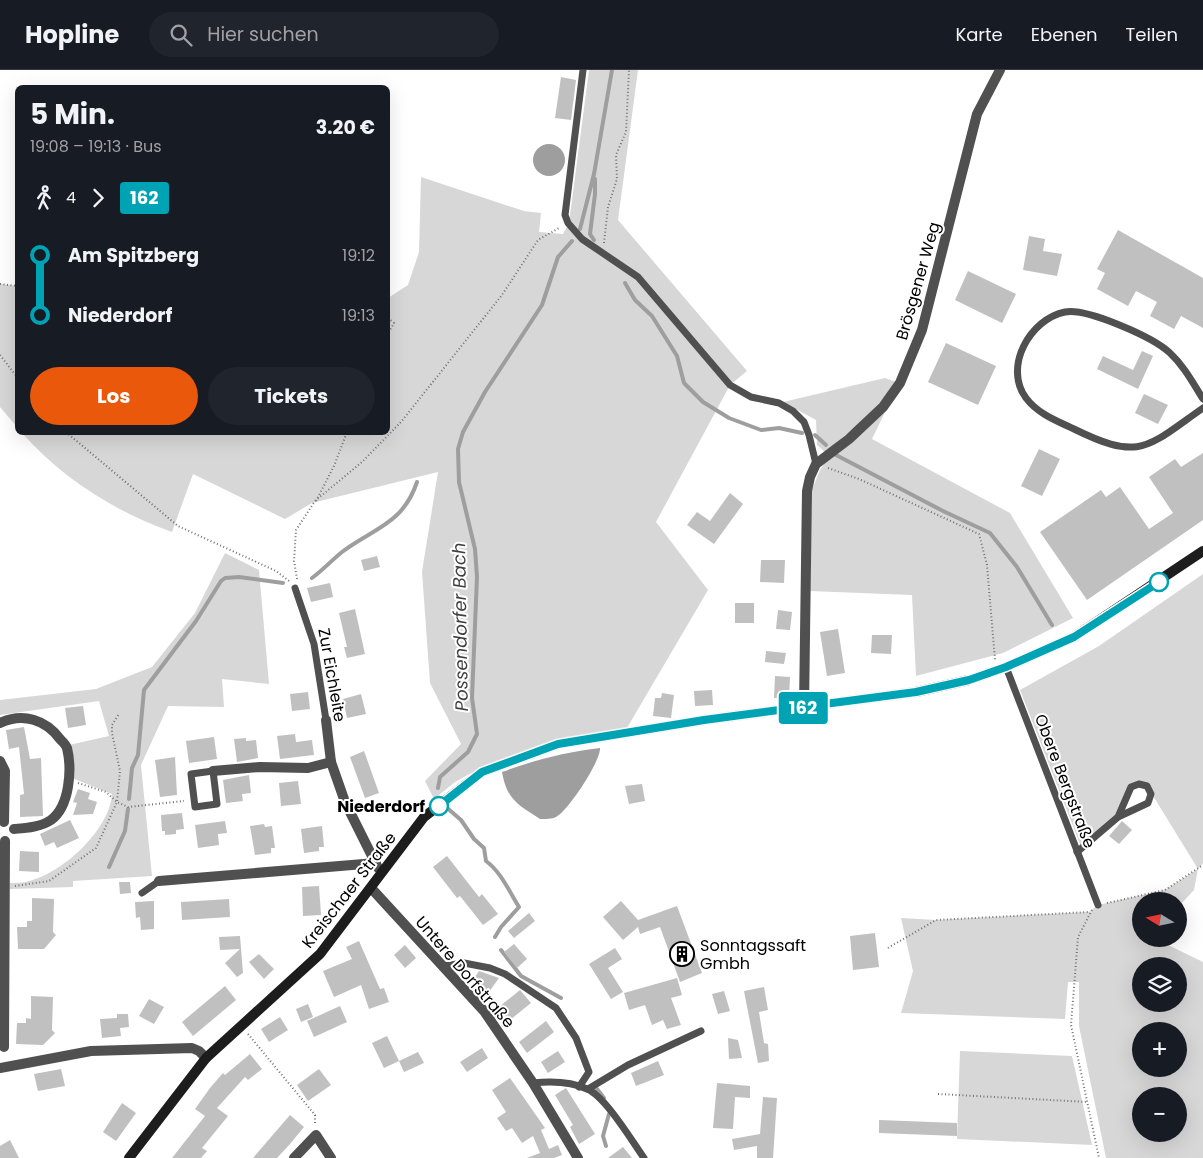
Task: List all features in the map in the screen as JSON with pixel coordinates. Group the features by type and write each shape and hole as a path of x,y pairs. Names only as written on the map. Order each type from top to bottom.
{"main road":[{"name":"Kreischaer Straße","path":"129,1158 206,1058 320,954 424,817 482,772 558,744 704,720 916,692 969,680 1006,667 1074,637 1203,551"}],"street":[{"name":"Brösgener Weg","path":"816,464 849,439 882,407 900,383 922,330 977,114 1000,70"},
{"path":"804,708 808,491 810,477 816,464"},
{"path":"0,723 32,718 52,728 67,747 69,780 62,809 51,820 35,827 14,829"},
{"name":"Zur Eichleite","path":"326,720 330,762 345,802 381,873"},
{"path":"0,761 5,770 2,823 12,825 14,829 14,834 3,840 5,887 4,1047"},
{"path":"213,771 260,767 308,768 330,762"},
{"path":"159,881 376,863"},
{"name":"Untere Dorfstraße","path":"370,888 443,966 505,1039 578,1158"},
{"path":"0,1068 91,1051 192,1048 199,1051 206,1058"},
{"path":"294,1158 316,1135 331,1158"}],"lane":[{"path":"583,70 565,215 568,223 582,239 638,277 730,385 751,397 779,403 793,411 804,422 816,464"},
{"path":"1203,399 1185,370 1169,352 1154,342 1095,315 1078,311 1053,316 1031,333 1022,347 1018,380 1025,397 1048,416 1102,443 1123,447 1140,447 1156,441 1203,408"},
{"name":"Zur Eichleite","path":"295,588 314,644 326,720"},
{"name":"Obere Bergstraße","path":"1006,667 1098,905"},
{"path":"213,771 217,804 195,807 194,800 191,774 213,771"},
{"path":"1077,852 1118,817 1148,803 1151,794 1147,786 1139,784 1131,787 1118,817"},
{"path":"142,893 159,881"},
{"path":"443,966 464,963 490,968 505,974 556,1008 576,1038 587,1065 589,1072 579,1087"},
{"path":"588,1089 628,1065 700,1031"},
{"path":"533,1083 554,1081 588,1089 599,1098 644,1158"}],"path":[{"path":"603,253 608,207 617,179 616,155 626,132 629,70"},
{"path":"390,433 502,295 538,240 568,223"},
{"path":"0,284 15,286"},
{"path":"390,319 394,322 390,330"},
{"path":"0,355 15,374"},
{"path":"70,435 178,526 276,571 287,578 295,588"},
{"path":"295,588 297,576 294,561 296,530 315,502 334,466 346,435"},
{"path":"315,502 362,462 388,435"},
{"path":"816,464 859,479 979,534 987,565 995,664 1006,667"},
{"path":"5,887 49,881 96,848 117,802 120,771 112,726 118,714"},
{"path":"69,780 106,792 117,802 132,807 194,800"},
{"path":"1098,905 1165,890 1203,865"},
{"path":"888,948 936,920 1089,912 1078,937 1070,1025 1089,1102 1099,1158"},
{"path":"241,1025 315,1115 316,1135"},
{"path":"938,1094 1089,1102"}],"shaded area":[{"path":"589,70 638,70 618,220 747,371 730,385 656,522 708,590 624,733 482,767 455,782 434,799 425,781 461,744 430,683 422,572 438,472 312,503 285,519 193,474 172,532 130,514 91,492 54,465 24,435 390,435 390,297 408,285 419,252 421,177 524,211 541,213 539,232 563,234 569,223"},
{"path":"549,144 555,145 560,149 564,154 564,166 560,171 555,175 549,176 543,175 538,171 534,166 533,160 534,154 538,149 543,145"},
{"path":"0,284 15,286 15,425 0,407"},
{"path":"885,378 896,382 874,411 825,452 817,445 816,420 783,402"},
{"path":"885,412 872,439 1010,513 1073,618 1003,653 916,676 912,595 810,591 811,492 820,470 827,460 853,442"},
{"path":"225,553 259,570 269,684 222,679 224,707 168,706 141,765 152,876 73,881 73,887 10,889 10,883 24,882 56,869 70,859 94,835 103,821 112,794 72,778 69,745 109,736 99,701 0,715 0,700 96,689 152,667 195,613"},
{"path":"1203,574 1203,863 1198,869 1147,786 1131,787 1118,817 1082,849 1020,690 1099,646"},
{"path":"600,748 590,774 583,785 568,806 556,817 540,819 515,801 507,789 502,772 550,757"},
{"path":"1198,869 1194,890 1188,896 1188,892 1156,892 1165,890"},
{"path":"1132,897 1132,948 1174,948 1203,962 1203,1158 1106,1158 1079,1026 1079,982 1068,982 1065,1019 901,1013 913,971 901,918 936,920 1089,912 1098,905"},
{"path":"960,1051 1072,1056 1092,1145 957,1139"}],"building":[{"path":"561,77 576,80 571,120 555,118"},
{"path":"1118,230 1203,278 1203,328 1181,316 1174,329 1150,316 1157,302 1136,291 1128,306 1097,289 1105,273 1097,269"},
{"path":"1029,236 1045,239 1043,251 1062,254 1057,276 1023,270"},
{"path":"968,271 1016,294 1002,323 955,300"},
{"path":"946,343 996,366 978,405 928,382"},
{"path":"1142,351 1153,356 1138,389 1097,369 1103,356 1133,370"},
{"path":"1144,394 1168,405 1158,424 1135,413"},
{"path":"1039,449 1060,459 1042,496 1021,486"},
{"path":"1203,453 1203,520 1087,600 1040,532 1101,490 1106,497 1120,487 1149,529 1173,513 1149,477 1175,459 1181,467"},
{"path":"730,493 743,504 714,544 687,525 697,512 710,521"},
{"path":"377,556 380,567 364,571 361,560"},
{"path":"761,560 785,560 784,583 760,582"},
{"path":"330,583 333,597 311,602 307,588"},
{"path":"735,603 754,603 754,623 735,623"},
{"path":"355,609 365,654 347,658 344,647 347,647 339,613"},
{"path":"778,610 792,612 790,630 776,629"},
{"path":"838,629 845,673 827,676 820,632"},
{"path":"872,635 892,635 891,654 871,653"},
{"path":"766,651 786,653 784,664 765,662"},
{"path":"775,676 790,677 789,698 774,698"},
{"path":"712,690 713,705 695,706 694,691"},
{"path":"308,692 310,709 292,711 290,694"},
{"path":"662,693 674,695 671,718 653,716 655,698 661,698"},
{"path":"361,694 366,714 347,718 343,699"},
{"path":"83,706 86,725 68,728 65,708"},
{"path":"24,727 30,759 41,758 43,816 20,817 20,795 24,794 19,747 9,749 6,730"},
{"path":"295,734 296,742 312,740 314,755 280,759 277,736"},
{"path":"214,737 217,759 189,763 186,741"},
{"path":"246,738 246,741 256,740 258,758 237,762 234,739"},
{"path":"364,751 379,793 365,798 350,757"},
{"path":"175,757 177,795 160,797 155,760"},
{"path":"249,775 251,793 242,794 243,801 226,803 223,780"},
{"path":"298,781 301,804 281,806 279,783"},
{"path":"642,784 645,801 629,804 625,786"},
{"path":"78,789 90,793 88,799 97,802 93,814 73,815 77,803 73,802"},
{"path":"182,813 184,829 176,830 176,834 165,835 165,831 162,831 161,815"},
{"path":"70,820 79,838 57,848 54,842 45,846 40,834"},
{"path":"225,821 227,833 218,834 219,845 198,848 195,825"},
{"path":"1122,821 1132,830 1119,844 1109,836"},
{"path":"264,824 265,827 272,826 275,848 271,848 271,853 255,855 250,826"},
{"path":"322,826 324,847 319,847 319,851 304,853 301,829"},
{"path":"20,851 39,852 39,872 19,871"},
{"path":"447,856 479,897 482,894 498,914 483,925 460,896 457,898 433,867"},
{"path":"119,882 130,882 131,893 120,894"},
{"path":"319,886 321,915 303,916 302,887"},
{"path":"32,898 54,899 53,932 56,935 44,949 18,949 17,927 27,927 27,921 32,921"},
{"path":"229,899 230,917 182,920 181,902"},
{"path":"154,901 154,929 141,930 140,917 136,918 135,902"},
{"name":"Sonntagssaft Gmbh","path":"621,901 638,920 677,906 702,973 680,982 660,927 640,934 638,927 623,940 603,917"},
{"path":"529,913 535,921 514,938 508,931"},
{"path":"875,933 879,967 853,970 850,936"},
{"path":"240,936 243,973 237,977 225,963 240,949 220,950 219,937"},
{"path":"359,941 380,989 384,988 389,1002 369,1009 361,985 334,997 323,971 352,959 346,947"},
{"path":"514,944 527,959 517,968 504,952"},
{"path":"405,945 416,958 405,968 394,955"},
{"path":"615,948 622,959 608,968 623,992 611,999 589,964"},
{"path":"259,954 274,969 264,979 249,962"},
{"path":"479,971 499,978 489,992 472,981"},
{"path":"677,978 682,995 671,998 681,1025 667,1029 663,1020 652,1025 645,1005 629,1010 624,993"},
{"path":"225,986 236,1000 193,1036 182,1022"},
{"path":"764,987 768,1010 759,1012 764,1043 768,1044 769,1061 758,1063 744,991"},
{"path":"520,990 531,1003 505,1024 494,1011"},
{"path":"724,991 730,1011 718,1014 712,994"},
{"path":"31,996 53,997 52,1030 55,1033 43,1045 16,1044 17,1023 26,1023 26,1018 31,1019"},
{"path":"149,999 164,1007 154,1024 139,1016"},
{"path":"308,1004 313,1017 301,1022 296,1009"},
{"path":"340,1006 347,1022 314,1037 307,1021"},
{"path":"117,1014 128,1014 129,1027 120,1028 121,1036 102,1038 100,1019 117,1018"},
{"path":"280,1017 288,1030 269,1042 261,1029"},
{"path":"546,1021 554,1032 527,1053 519,1042"},
{"path":"387,1036 399,1061 384,1068 372,1043"},
{"path":"728,1038 738,1040 742,1058 729,1059"},
{"path":"482,1048 488,1058 467,1072 460,1062"},
{"path":"558,1051 565,1062 548,1073 541,1062"},
{"path":"418,1052 424,1063 404,1072 399,1061"},
{"path":"250,1054 262,1069 248,1080 245,1077 217,1108 228,1116 202,1148 207,1151 201,1158 172,1158 205,1116 195,1109 210,1088 223,1073 225,1075"},
{"path":"658,1061 664,1075 636,1086 631,1073"},
{"path":"61,1069 65,1086 38,1091 34,1074"},
{"path":"319,1069 331,1085 308,1101 297,1085"},
{"path":"510,1078 545,1128 541,1130 549,1149 558,1145 562,1155 554,1158 527,1158 540,1153 533,1136 522,1143 512,1128 506,1131 497,1118 506,1112 492,1090"},
{"path":"717,1083 750,1086 750,1098 735,1097 733,1129 713,1128"},
{"path":"566,1088 595,1134 579,1144 570,1127 573,1125 555,1095"},
{"path":"763,1097 777,1098 773,1158 757,1158 757,1146 734,1150 732,1139 760,1134"},
{"path":"122,1103 136,1113 116,1141 103,1132"},
{"path":"290,1115 304,1127 290,1144 277,1158 253,1158"},
{"path":"879,1120 957,1123 957,1136 879,1133"},
{"path":"10,1140 19,1158 0,1158 0,1146"},
{"path":"623,1147 632,1158 608,1158"}],"waterway":[{"name":"Possendorfer Bach","path":"580,229 594,174 612,70"},
{"path":"594,240 590,234 595,179"},
{"name":"Possendorfer Bach","path":"438,788 440,777 468,752 477,734 472,698 477,577 475,549 459,482 458,449 463,432 485,392 542,305 558,257 572,241"},
{"path":"625,283 635,300 652,316 677,356 684,383 703,402 729,418 761,430 779,428 802,433"},
{"path":"815,435 826,445"},
{"path":"836,455 943,511 990,533 1017,567 1052,625"},
{"path":"312,578 342,552 396,516 411,496 417,482"},
{"path":"129,799 132,768 138,755 144,690 196,621 221,581 225,578 239,577 283,583"},
{"name":"Possendorfer Bach","path":"446,807 461,820 474,839 484,848 486,861 500,876 519,907 501,927 495,937"},
{"path":"109,867 125,831 128,809"},
{"name":"Possendorfer Bach","path":"501,950 521,976 561,998"},
{"name":"Possendorfer Bach","path":"597,1089 604,1098"},
{"name":"Possendorfer Bach","path":"606,1146 603,1136 609,1114"}],"bus line":[{"name":"162","path":"439,806 482,772 558,744 704,720 916,692 969,680 1006,667 1074,637 1159,582"}],"place":[{"name":"Niederdorf","path":"439,806"},
{"name":"Sonntagssaft Gmbh","path":"682,954"}]}
